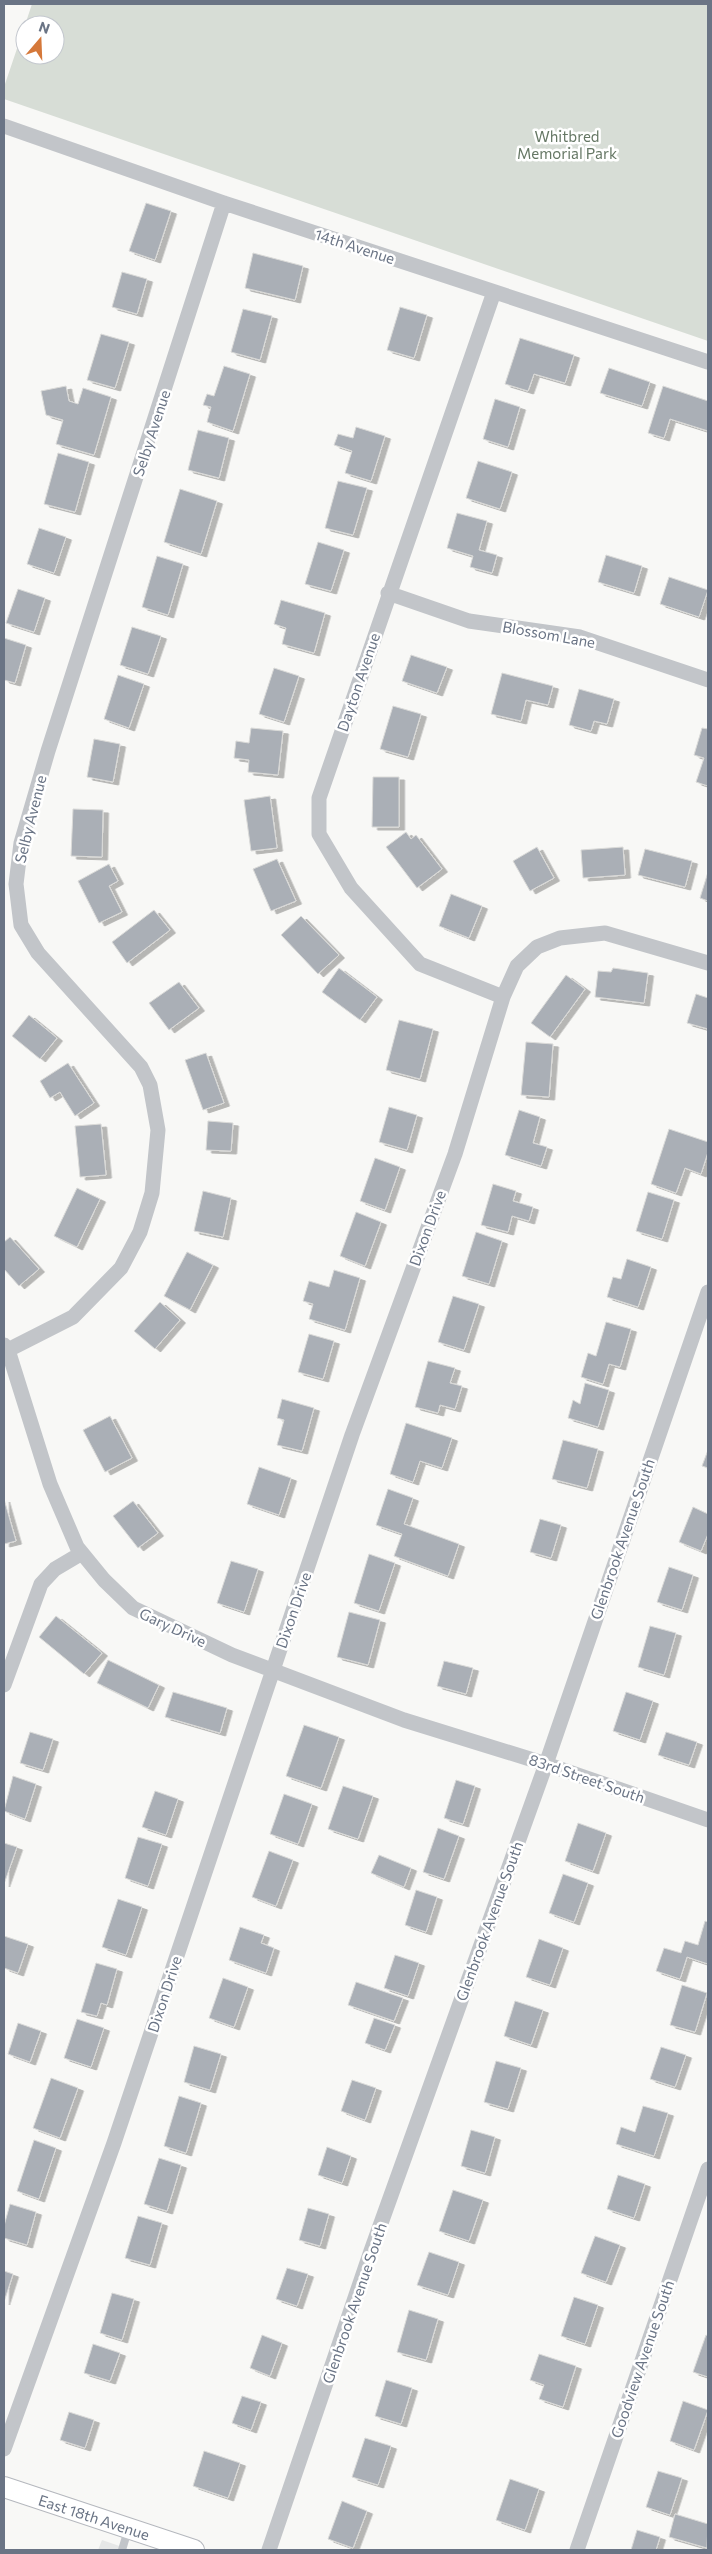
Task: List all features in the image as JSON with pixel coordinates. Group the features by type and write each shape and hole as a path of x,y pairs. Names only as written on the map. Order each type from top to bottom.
{"street":[{"name":"14th Avenue","path":"4,126 224,203 708,362"},
{"name":"Selby Avenue","path":"6,1348 73,1317 121,1268 140,1232 152,1193 158,1130 150,1085 141,1067 38,953 21,925 16,902 16,884 22,843 48,751 105,580 224,203"},
{"name":"Dayton Avenue","path":"494,292 388,593 319,798 319,834 351,888 420,964 503,996"},
{"name":"Blossom Lane","path":"388,593 469,621 580,637 708,680"},
{"name":"Dixon Drive","path":"4,2449 114,2143 352,1435 455,1154 503,996 517,966 537,947 560,938 605,933 708,963"},
{"name":"Glenbrook Avenue South","path":"269,2550 371,2251 546,1764 708,1292"},
{"name":"Gary Drive","path":"6,1348 50,1484 76,1547 133,1608 232,1655 404,1720 465,1739"},
{"path":"4,1685 41,1584 55,1569 82,1553"},
{"name":"83rd Street South","path":"465,1739 546,1764 708,1820"},
{"name":"Goodview Avenue South","path":"577,2550 708,2169"},
{"name":"East 18th Avenue","path":"4,2487 189,2549"}],"lane":[{"path":"122,2550 129,2528"}],"shaded area":[{"path":"102,2540 131,2550 98,2550"}],"green space":[{"name":"Whitbred Memorial Park","path":"32,4 708,4 708,341 4,99 4,87 15,54 15,65 65,65 65,15 28,15"}],"building":[{"path":"146,203 171,211 155,260 129,251"},
{"path":"253,253 303,266 295,300 245,288"},
{"path":"122,272 147,279 137,314 112,307"},
{"path":"400,307 427,315 414,358 387,350"},
{"path":"243,309 272,316 260,360 231,352"},
{"path":"101,334 129,342 115,388 87,380"},
{"path":"520,338 574,355 565,383 534,374 528,391 505,384"},
{"path":"224,366 250,374 233,431 207,422 211,407 203,405 207,394 214,396"},
{"path":"609,368 650,382 642,406 600,393"},
{"path":"66,386 69,401 78,404 83,388 111,397 94,455 56,444 63,420 46,415 41,391"},
{"path":"663,386 708,401 708,431 670,419 664,438 648,433"},
{"path":"495,399 520,407 508,447 483,439"},
{"path":"356,427 385,436 371,481 345,473 352,451 334,445 338,434 353,438"},
{"path":"198,430 229,438 219,478 188,470"},
{"path":"58,453 89,462 75,512 44,504"},
{"path":"478,461 512,472 500,509 466,498"},
{"path":"338,481 367,488 353,535 325,528"},
{"path":"180,489 217,501 201,554 164,542"},
{"path":"457,513 487,521 479,550 497,555 492,573 470,567 473,556 447,548"},
{"path":"39,528 66,537 54,573 27,564"},
{"path":"318,542 344,550 331,591 305,584"},
{"path":"606,555 642,566 634,593 598,582"},
{"path":"157,556 183,564 168,615 142,607"},
{"path":"669,577 708,590 699,617 660,604"},
{"path":"18,589 45,598 34,632 6,623"},
{"path":"281,600 325,613 314,653 282,644 286,628 274,624"},
{"path":"132,627 161,636 148,674 120,665"},
{"path":"4,638 26,645 15,683 4,680"},
{"path":"411,655 447,667 437,693 402,681"},
{"path":"274,668 299,676 284,722 259,714"},
{"path":"502,673 553,686 548,705 526,700 521,721 491,714"},
{"path":"118,675 144,684 129,728 104,719"},
{"path":"579,689 614,699 607,724 594,721 591,731 569,725"},
{"path":"393,706 421,714 408,757 380,749"},
{"path":"251,728 283,731 278,775 248,772 249,760 234,758 236,741 249,743"},
{"path":"702,728 708,729 708,786 696,782 704,758 694,755"},
{"path":"94,739 120,744 113,782 87,777"},
{"path":"373,777 399,777 399,827 372,827"},
{"path":"270,796 277,848 251,851 244,800"},
{"path":"73,809 103,810 102,857 71,856"},
{"path":"406,832 411,839 416,835 442,869 417,888 386,847"},
{"path":"537,847 554,878 530,891 513,861"},
{"path":"623,847 625,875 583,878 581,850"},
{"path":"645,849 692,861 685,887 638,875"},
{"path":"277,859 296,901 271,911 253,869"},
{"path":"109,864 118,881 109,886 122,912 99,923 78,881"},
{"path":"708,872 708,901 700,898"},
{"path":"451,894 482,906 469,938 439,926"},
{"path":"154,910 170,930 127,963 112,942"},
{"path":"301,916 339,955 318,974 281,935"},
{"path":"339,968 377,997 360,1020 322,992"},
{"path":"613,968 648,973 644,1003 595,997 598,971 611,972"},
{"path":"566,975 585,989 550,1037 531,1023"},
{"path":"179,982 199,1008 169,1030 149,1003"},
{"path":"696,994 708,998 708,1029 687,1023"},
{"path":"29,1015 57,1038 40,1059 12,1036"},
{"path":"399,1020 433,1029 420,1079 386,1070"},
{"path":"526,1042 553,1044 549,1097 521,1095"},
{"path":"206,1053 224,1103 203,1110 185,1060"},
{"path":"68,1063 94,1103 75,1116 60,1092 50,1098 40,1081"},
{"path":"389,1107 417,1115 407,1150 379,1142"},
{"path":"519,1110 540,1117 533,1143 547,1147 541,1166 505,1155"},
{"path":"208,1121 233,1123 231,1151 206,1150"},
{"path":"101,1124 106,1175 80,1177 75,1126"},
{"path":"669,1129 708,1142 708,1152 701,1174 685,1168 676,1193 651,1184"},
{"path":"375,1158 400,1167 385,1210 360,1201"},
{"path":"493,1184 516,1191 513,1201 533,1207 529,1221 512,1216 508,1232 481,1225"},
{"path":"77,1188 100,1199 77,1247 54,1236"},
{"path":"203,1191 231,1198 223,1237 194,1231"},
{"path":"648,1192 674,1200 662,1239 636,1231"},
{"path":"356,1212 381,1222 365,1266 340,1256"},
{"path":"476,1232 502,1241 489,1284 462,1276"},
{"path":"10,1237 39,1269 19,1286 4,1269 4,1242"},
{"path":"187,1252 213,1265 190,1310 164,1296"},
{"path":"627,1259 651,1267 638,1307 607,1297 613,1277 621,1279"},
{"path":"334,1270 360,1278 345,1330 309,1319 313,1304 303,1301 309,1281 329,1287"},
{"path":"453,1296 479,1304 464,1350 438,1342"},
{"path":"160,1302 180,1320 155,1349 134,1331"},
{"path":"606,1322 631,1329 620,1367 609,1364 603,1384 581,1377 588,1353 596,1356"},
{"path":"309,1334 334,1341 323,1379 298,1372"},
{"path":"428,1361 455,1368 450,1383 462,1386 455,1409 440,1405 438,1413 415,1407"},
{"path":"585,1383 609,1390 598,1427 568,1418 573,1400 580,1404"},
{"path":"282,1399 314,1408 302,1451 277,1445 284,1420 277,1418"},
{"path":"110,1416 132,1458 105,1472 83,1430"},
{"path":"406,1423 452,1438 442,1468 420,1461 413,1482 390,1474"},
{"path":"563,1440 598,1449 587,1488 552,1479"},
{"path":"708,1450 708,1468 702,1466"},
{"path":"259,1467 291,1478 279,1515 247,1504"},
{"path":"388,1489 413,1498 404,1524 459,1544 448,1576 394,1556 402,1534 376,1525"},
{"path":"4,1499 16,1541 4,1544"},
{"path":"133,1501 158,1533 138,1548 113,1516"},
{"path":"693,1507 708,1514 708,1534 701,1551 679,1542"},
{"path":"540,1519 561,1525 551,1558 530,1552"},
{"path":"369,1554 395,1563 379,1611 354,1603"},
{"path":"231,1561 258,1569 244,1612 217,1603"},
{"path":"669,1567 693,1575 682,1610 657,1602"},
{"path":"349,1612 380,1620 368,1665 337,1657"},
{"path":"56,1616 102,1653 84,1674 39,1637"},
{"path":"650,1626 676,1633 664,1675 638,1667"},
{"path":"108,1660 159,1685 148,1708 97,1683"},
{"path":"444,1661 473,1668 466,1694 437,1686"},
{"path":"173,1692 227,1708 220,1733 165,1717"},
{"path":"626,1692 653,1701 640,1740 613,1731"},
{"path":"304,1725 339,1737 321,1788 286,1776"},
{"path":"30,1732 53,1739 43,1770 20,1763"},
{"path":"666,1732 697,1742 689,1765 658,1755"},
{"path":"13,1776 36,1784 25,1819 4,1811"},
{"path":"456,1780 475,1786 463,1824 444,1818"},
{"path":"343,1786 373,1796 358,1839 328,1829"},
{"path":"155,1791 178,1799 166,1835 142,1827"},
{"path":"284,1794 312,1804 298,1844 270,1834"},
{"path":"578,1823 606,1833 593,1871 565,1861"},
{"path":"438,1828 459,1836 444,1879 423,1872"},
{"path":"138,1837 162,1844 148,1886 125,1878"},
{"path":"4,1843 17,1847 4,1884"},
{"path":"269,1851 293,1860 276,1906 252,1897"},
{"path":"379,1855 411,1868 404,1887 371,1873"},
{"path":"563,1874 588,1883 574,1922 549,1913"},
{"path":"416,1890 437,1897 426,1932 405,1925"},
{"path":"118,1899 142,1907 126,1955 102,1947"},
{"path":"705,1921 708,1922 708,1964 687,1957 680,1979 656,1971 664,1948 681,1953 685,1941 698,1945"},
{"path":"240,1927 264,1935 261,1943 274,1948 266,1973 229,1960"},
{"path":"4,1936 28,1944 18,1973 4,1968"},
{"path":"539,1939 563,1948 550,1985 526,1977"},
{"path":"395,1955 419,1963 408,1996 384,1988"},
{"path":"96,1963 117,1969 107,2005 101,2003 97,2016 81,2012"},
{"path":"223,1978 248,1987 234,2027 209,2018"},
{"path":"356,1982 403,1998 394,2021 348,2005"},
{"path":"682,1985 707,1993 695,2032 670,2025"},
{"path":"515,2001 543,2010 531,2045 504,2036"},
{"path":"374,2018 395,2025 385,2050 365,2043"},
{"path":"77,2019 104,2028 91,2067 64,2058"},
{"path":"18,2023 41,2031 30,2062 8,2054"},
{"path":"194,2046 221,2054 210,2090 184,2082"},
{"path":"661,2047 686,2055 675,2087 650,2079"},
{"path":"496,2061 521,2068 508,2109 484,2102"},
{"path":"51,2078 78,2088 60,2138 33,2128"},
{"path":"352,2080 376,2088 365,2120 341,2111"},
{"path":"179,2096 201,2103 186,2153 164,2146"},
{"path":"643,2106 668,2113 654,2156 616,2144 621,2127 635,2132"},
{"path":"471,2130 495,2137 485,2173 461,2166"},
{"path":"34,2140 56,2148 39,2199 17,2191"},
{"path":"327,2147 351,2156 342,2183 318,2175"},
{"path":"159,2158 181,2165 167,2211 144,2204"},
{"path":"618,2175 645,2184 634,2218 607,2209"},
{"path":"453,2190 483,2200 469,2241 439,2231"},
{"path":"10,2204 36,2212 27,2245 4,2238 4,2226"},
{"path":"308,2208 329,2214 320,2246 299,2240"},
{"path":"138,2216 162,2223 150,2265 125,2258"},
{"path":"595,2236 620,2245 606,2282 581,2273"},
{"path":"429,2252 459,2262 448,2295 417,2285"},
{"path":"287,2268 308,2274 297,2306 276,2299"},
{"path":"4,2271 13,2274 4,2302"},
{"path":"112,2293 134,2299 122,2340 100,2333"},
{"path":"574,2297 598,2305 585,2344 561,2336"},
{"path":"409,2310 438,2319 426,2360 397,2352"},
{"path":"262,2335 282,2343 270,2376 250,2368"},
{"path":"706,2335 708,2336 708,2377 693,2372"},
{"path":"93,2344 120,2353 110,2381 84,2373"},
{"path":"539,2354 576,2366 563,2407 539,2399 544,2385 530,2380"},
{"path":"386,2380 412,2388 401,2424 375,2416"},
{"path":"242,2396 261,2402 251,2430 232,2423"},
{"path":"683,2401 708,2410 694,2450 670,2441"},
{"path":"69,2412 94,2420 85,2448 60,2440"},
{"path":"365,2438 391,2446 378,2485 352,2477"},
{"path":"204,2451 240,2463 228,2498 193,2486"},
{"path":"658,2471 682,2478 670,2515 646,2507"},
{"path":"510,2479 539,2489 525,2530 496,2520"},
{"path":"342,2501 367,2511 353,2548 328,2539"},
{"path":"675,2514 708,2524 707,2548 669,2537"},
{"path":"637,2530 660,2537 656,2550 631,2550"}]}
